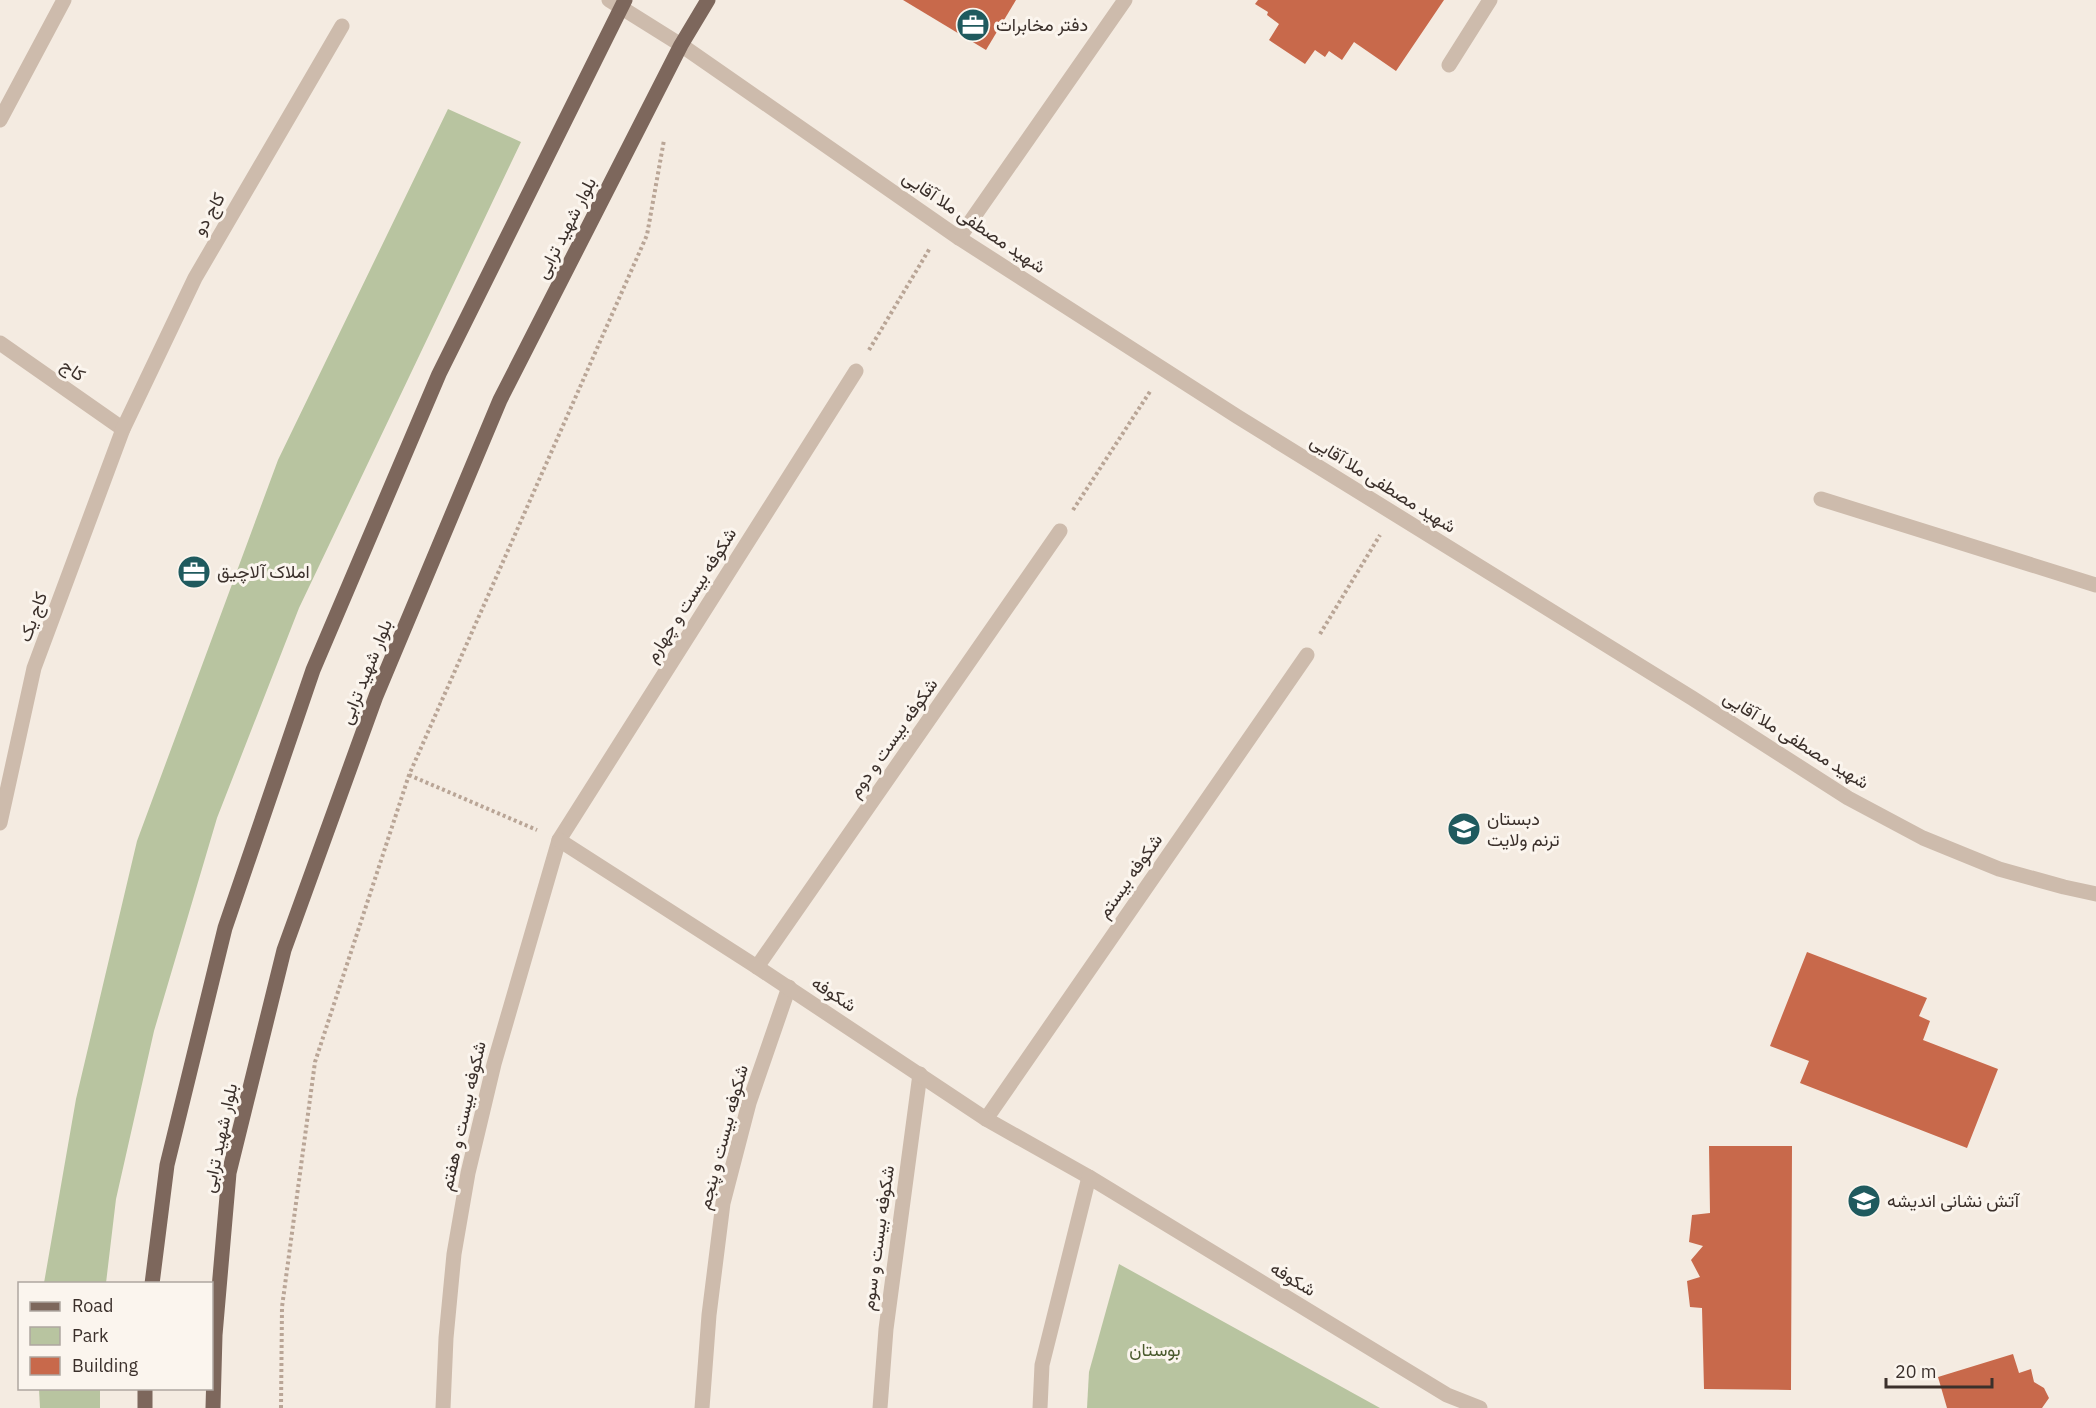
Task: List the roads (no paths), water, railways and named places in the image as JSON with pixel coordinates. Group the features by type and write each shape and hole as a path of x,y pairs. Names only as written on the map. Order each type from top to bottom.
{"main road":[{"name":"بلوار شهید ترابی","path":"213,1408 214,1335 229,1173 284,950 376,696 500,400 681,45 708,0"},
{"path":"152,1282 167,1165 225,928 313,670 439,374 618,2"},
{"path":"145,1390 145,1408"}],"street":[{"path":"0,120 64,0"},
{"path":"959,238 1125,0"},
{"path":"1449,65 1490,0"},
{"name":"شهید مصطفی ملا آقایی","path":"618,2 943,228 1848,798 1923,838 1999,869 2064,888 2096,894"},
{"name":"کاج دو","path":"123,429 195,278 342,26"},
{"name":"کاج","path":"0,343 123,429"},
{"name":"شکوفه بیست و چهارم","path":"559,840 856,371"},
{"name":"کاج یک","path":"0,823 34,668 123,429"},
{"path":"1821,499 2096,585"},
{"name":"شکوفه بیست و دوم","path":"757,967 1060,531"},
{"name":"شکوفه بیستم","path":"986,1119 1307,655"},
{"name":"شکوفه","path":"559,840 789,987 986,1119 1089,1177 1447,1395 1479,1408"},
{"name":"شکوفه بیست و هفتم","path":"443,1408 446,1338 454,1254 468,1173 494,1064 559,840"},
{"name":"شکوفه بیست و پنجم","path":"702,1408 709,1315 723,1203 749,1103 789,987"},
{"name":"شکوفه بیست و سوم","path":"880,1408 886,1329 920,1074"},
{"path":"1040,1408 1042,1365 1089,1177"}],"place":[{"name":"دفتر مخابرات","path":"973,25"},
{"name":"املاک آلاچیق","path":"194,572"},
{"name":"دبستان ترنم ولایت","path":"1464,829"},
{"name":"آتش نشانی اندیشه","path":"1864,1201"}],"park label":[{"name":"بوستان","path":"1155,1350"}]}
